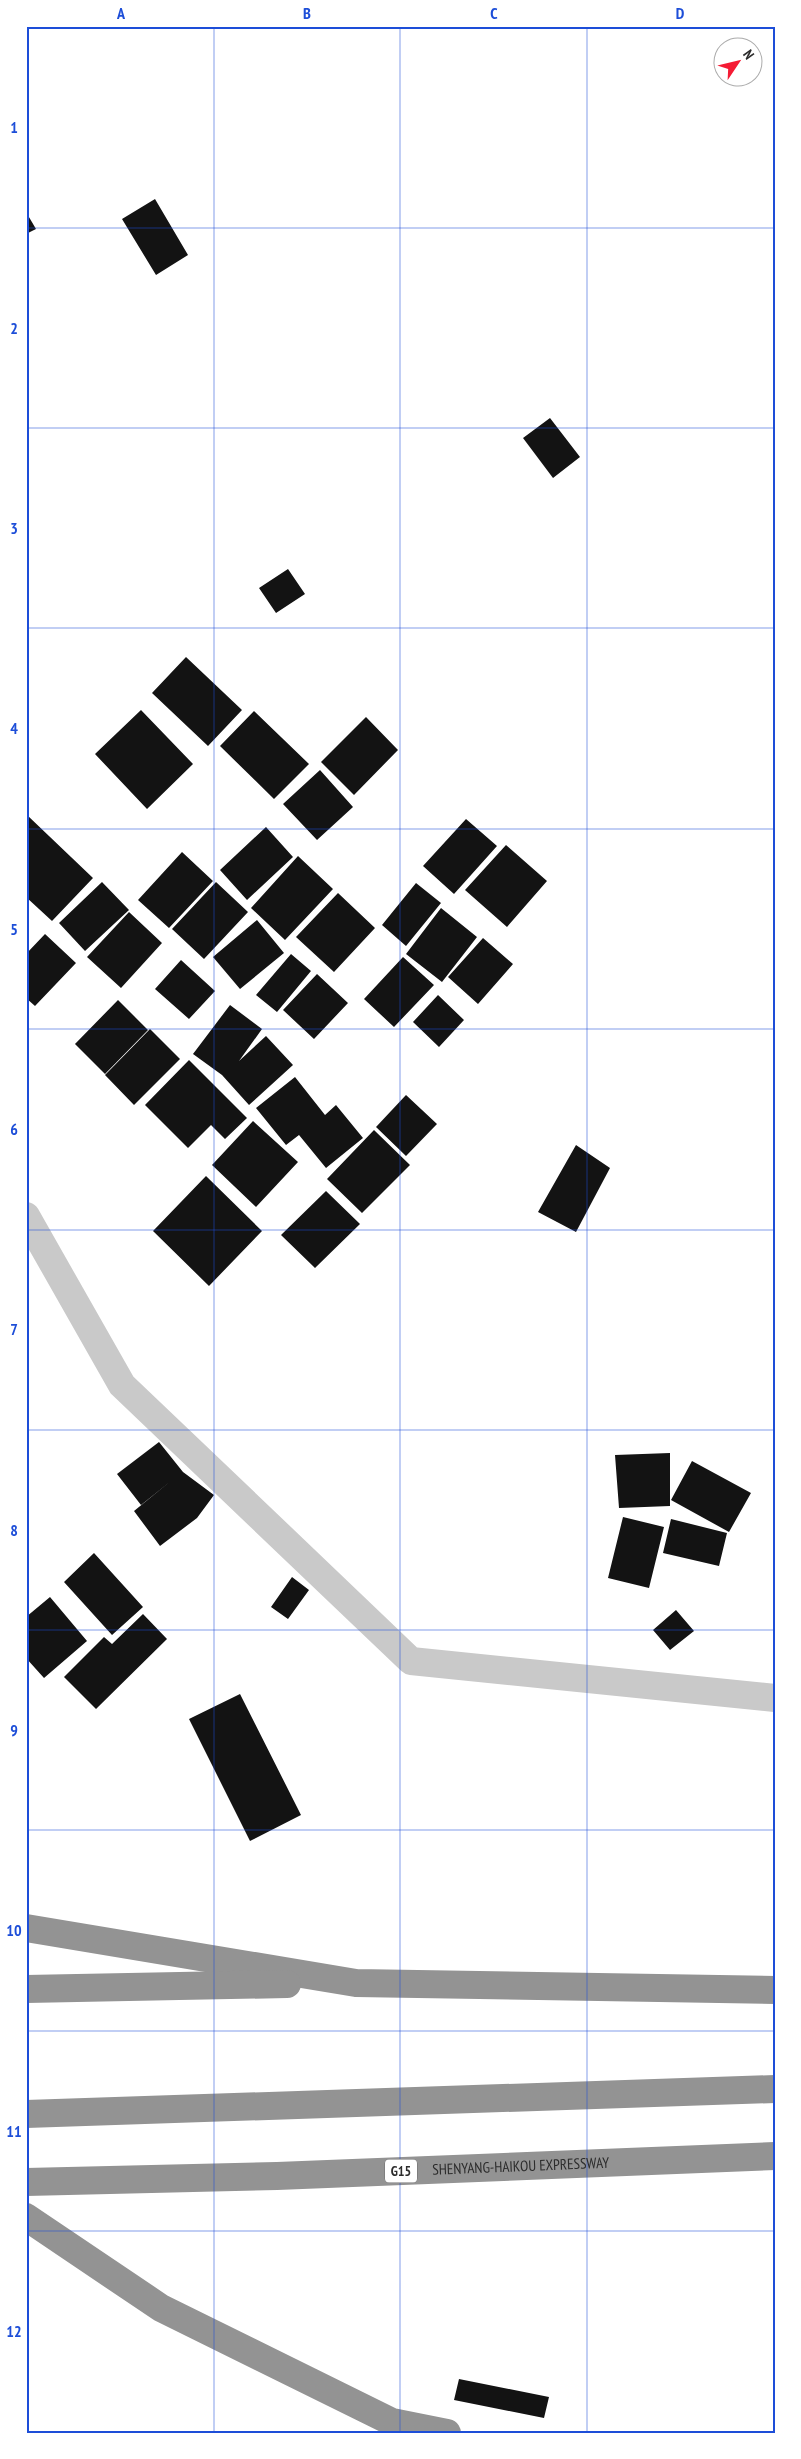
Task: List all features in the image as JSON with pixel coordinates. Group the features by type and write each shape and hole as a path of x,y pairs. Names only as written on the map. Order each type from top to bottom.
{"highway":[{"path":"26,1928 356,1983"},
{"path":"26,1989 356,1983 775,1990"},
{"path":"26,2114 775,2089"},
{"name":"SHENYANG-HAIKOU EXPRESSWAY","path":"26,2182 278,2176 775,2156"},
{"path":"26,2217 161,2308 392,2422 447,2433"}],"street":[{"path":"26,1216 122,1385 410,1661 775,1698"}],"building":[{"path":"155,199 188,255 156,275 122,219"},
{"path":"26,212 36,229 26,234"},
{"path":"550,418 580,457 553,478 523,438"},
{"path":"288,569 305,594 276,613 259,588"},
{"path":"186,657 242,710 208,746 152,693"},
{"path":"141,710 193,764 147,809 95,754"},
{"path":"254,711 309,764 274,799 220,746"},
{"path":"366,717 398,750 354,795 321,762"},
{"path":"320,770 353,807 317,840 283,804"},
{"path":"27,815 93,878 52,921 26,897"},
{"path":"466,819 497,846 454,894 423,866"},
{"path":"266,827 293,857 247,900 220,870"},
{"path":"506,845 547,881 507,927 465,890"},
{"path":"182,852 213,881 169,928 138,900"},
{"path":"298,856 333,889 285,940 251,908"},
{"path":"102,882 129,910 85,951 59,923"},
{"path":"216,882 248,912 204,959 172,929"},
{"path":"416,883 441,903 406,946 382,925"},
{"path":"338,893 375,928 334,972 296,937"},
{"path":"441,908 477,937 442,982 406,954"},
{"path":"129,912 162,943 121,988 87,957"},
{"path":"257,920 284,953 240,989 213,957"},
{"path":"45,934 76,963 35,1006 26,998 26,954"},
{"path":"483,938 513,964 478,1004 448,977"},
{"path":"291,954 311,971 277,1012 256,995"},
{"path":"403,957 434,985 394,1027 364,999"},
{"path":"181,960 215,991 189,1019 155,989"},
{"path":"317,974 348,1003 314,1039 283,1010"},
{"path":"438,995 464,1020 439,1047 413,1022"},
{"path":"118,1000 148,1030 105,1074 75,1044"},
{"path":"230,1005 262,1029 239,1061 266,1036 293,1065 249,1105 222,1075 193,1054"},
{"path":"150,1029 180,1059 134,1105 105,1075"},
{"path":"189,1060 247,1118 225,1139 211,1125 188,1148 145,1105"},
{"path":"295,1077 325,1115 336,1105 363,1138 326,1168 299,1135 286,1145 256,1108"},
{"path":"406,1095 437,1124 406,1156 376,1127"},
{"path":"253,1121 298,1162 256,1207 212,1165"},
{"path":"374,1130 410,1165 362,1213 327,1179"},
{"path":"576,1145 610,1168 576,1232 538,1212"},
{"path":"206,1176 262,1231 209,1286 153,1231"},
{"path":"326,1191 360,1224 315,1268 281,1235"},
{"path":"159,1442 183,1472 214,1495 197,1518 160,1546 134,1511 171,1481 141,1505 117,1474"},
{"path":"670,1453 670,1506 619,1508 615,1455"},
{"path":"692,1461 751,1493 729,1532 671,1500"},
{"path":"623,1517 664,1527 649,1588 608,1578"},
{"path":"671,1519 727,1533 719,1566 663,1553"},
{"path":"94,1553 143,1607 112,1635 64,1582"},
{"path":"292,1577 309,1590 288,1619 271,1607"},
{"path":"50,1597 87,1641 44,1678 26,1658 26,1617"},
{"path":"676,1610 694,1631 670,1650 653,1630"},
{"path":"143,1614 167,1639 96,1709 64,1677 104,1637 112,1644"},
{"path":"240,1694 301,1815 250,1841 189,1719"},
{"path":"459,2379 549,2397 544,2418 454,2400"}]}
